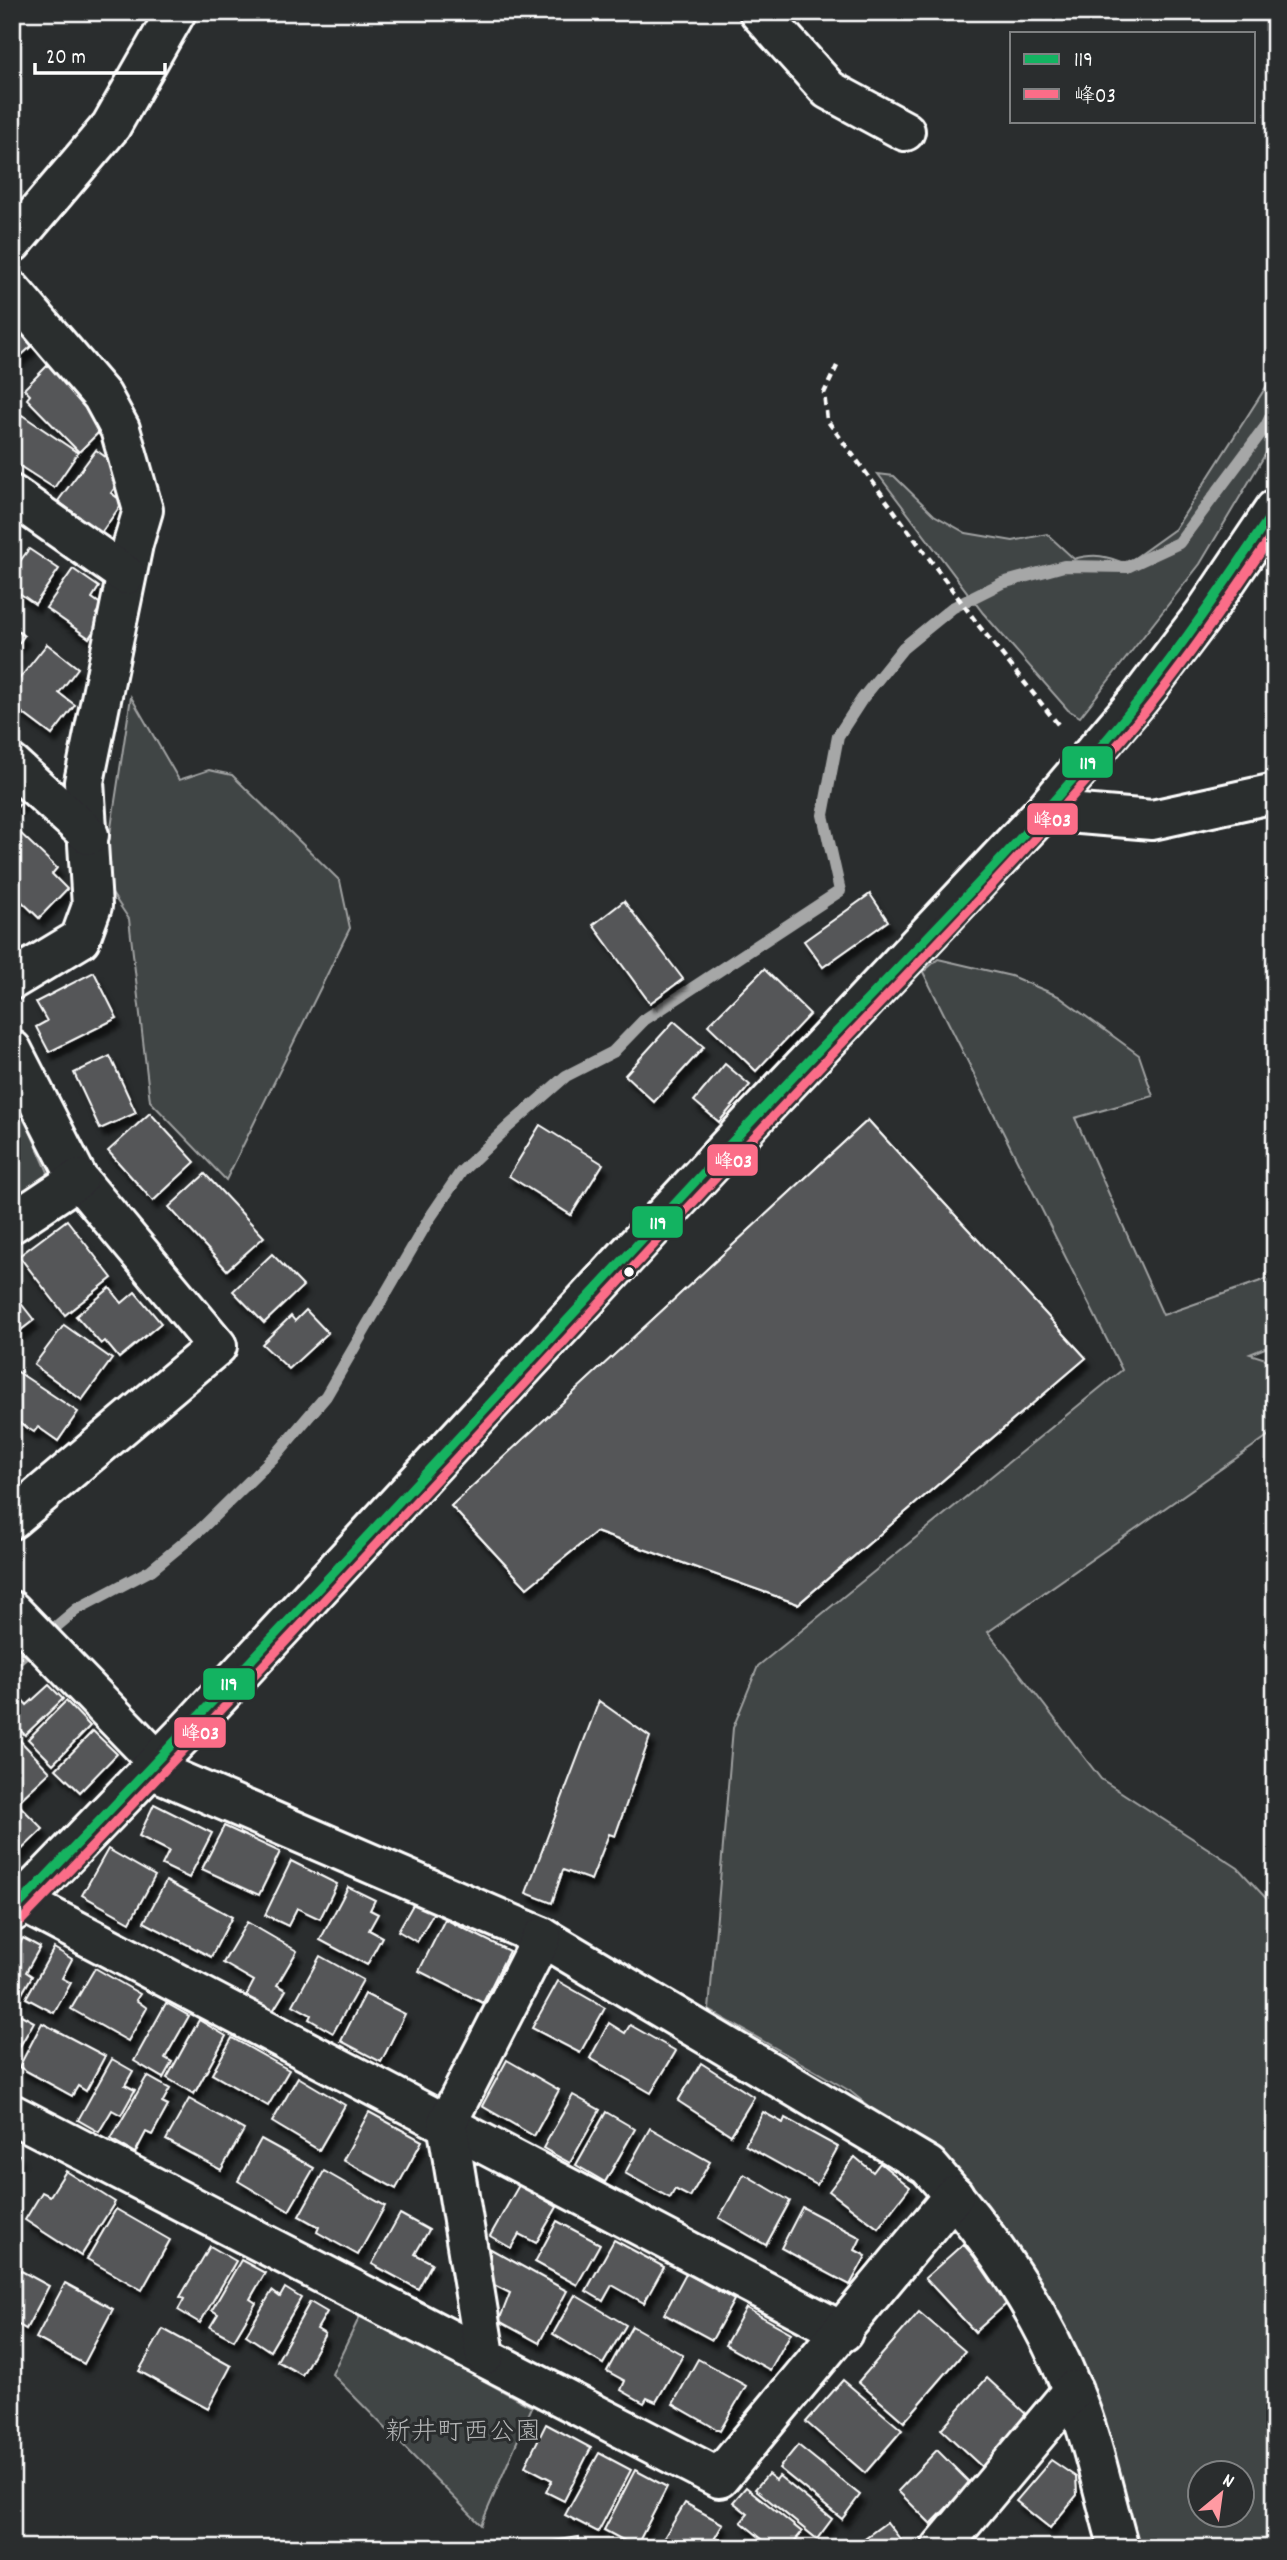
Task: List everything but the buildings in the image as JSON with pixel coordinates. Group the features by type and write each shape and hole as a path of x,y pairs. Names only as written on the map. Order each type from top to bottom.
{"street":[{"path":"12,243 111,126 176,12"},
{"path":"759,12 829,90 905,131"},
{"path":"12,291 103,396 120,429 144,510 126,575 83,782 89,835 92,906 80,939 12,980"},
{"path":"12,495 126,575"},
{"path":"843,2332 447,2123 17,1907 154,1766 749,1124 1044,811 1141,697 1204,614 1275,509"},
{"path":"12,765 89,835"},
{"path":"1044,811 1152,820 1275,793"},
{"path":"12,1050 78,1179 217,1346 12,1520"},
{"path":"12,1223 78,1179"},
{"path":"12,1611 154,1766 542,1937 928,2166 954,2195 1025,2295 1073,2390 1119,2548"},
{"path":"485,2355 447,2123 542,1937"},
{"path":"12,2114 485,2355 719,2478 843,2332 954,2195"},
{"path":"941,2548 1073,2390"}],"path":[{"path":"837,366 824,393 827,420 979,626 1087,759"}],"green space":[{"path":"1275,373 1275,438 1200,564 1080,717 1068,710 983,613 878,474 894,476 934,515 966,533 1013,541 1047,534 1074,559 1101,556 1126,564 1175,529"},
{"path":"131,697 179,780 209,770 232,775 340,881 350,928 226,1180 150,1101 129,919 103,880"},
{"path":"938,959 1011,976 1058,996 1139,1055 1153,1096 1075,1118 1163,1315 1275,1276 1275,1344 1250,1354 1275,1362 1275,1431 988,1632 1101,1779 1238,1868 1275,1908 1275,2548 1139,2548 1091,2417 939,2164 850,2091 709,2010 733,1728 758,1666 1122,1370 923,972"},
{"path":"12,1090 48,1172 45,1184 12,1207"},
{"name":"新井町西公園","path":"361,2314 532,2407 481,2525 332,2374"}],"waterway":[{"path":"12,1664 77,1609 151,1570 202,1528 276,1455 326,1396 429,1219 461,1172 509,1126 566,1076 613,1052 644,1020 840,891 823,815 838,736 862,699 903,648 952,608 1002,583 1064,566 1127,567 1179,543 1266,426 1275,408"}],"transit line":[{"name":"119","path":"12,1912 1045,811 1143,695 1275,509"},
{"name":"峰03","path":"21,1921 298,1629 1054,818 1166,686 1275,531"}]}
